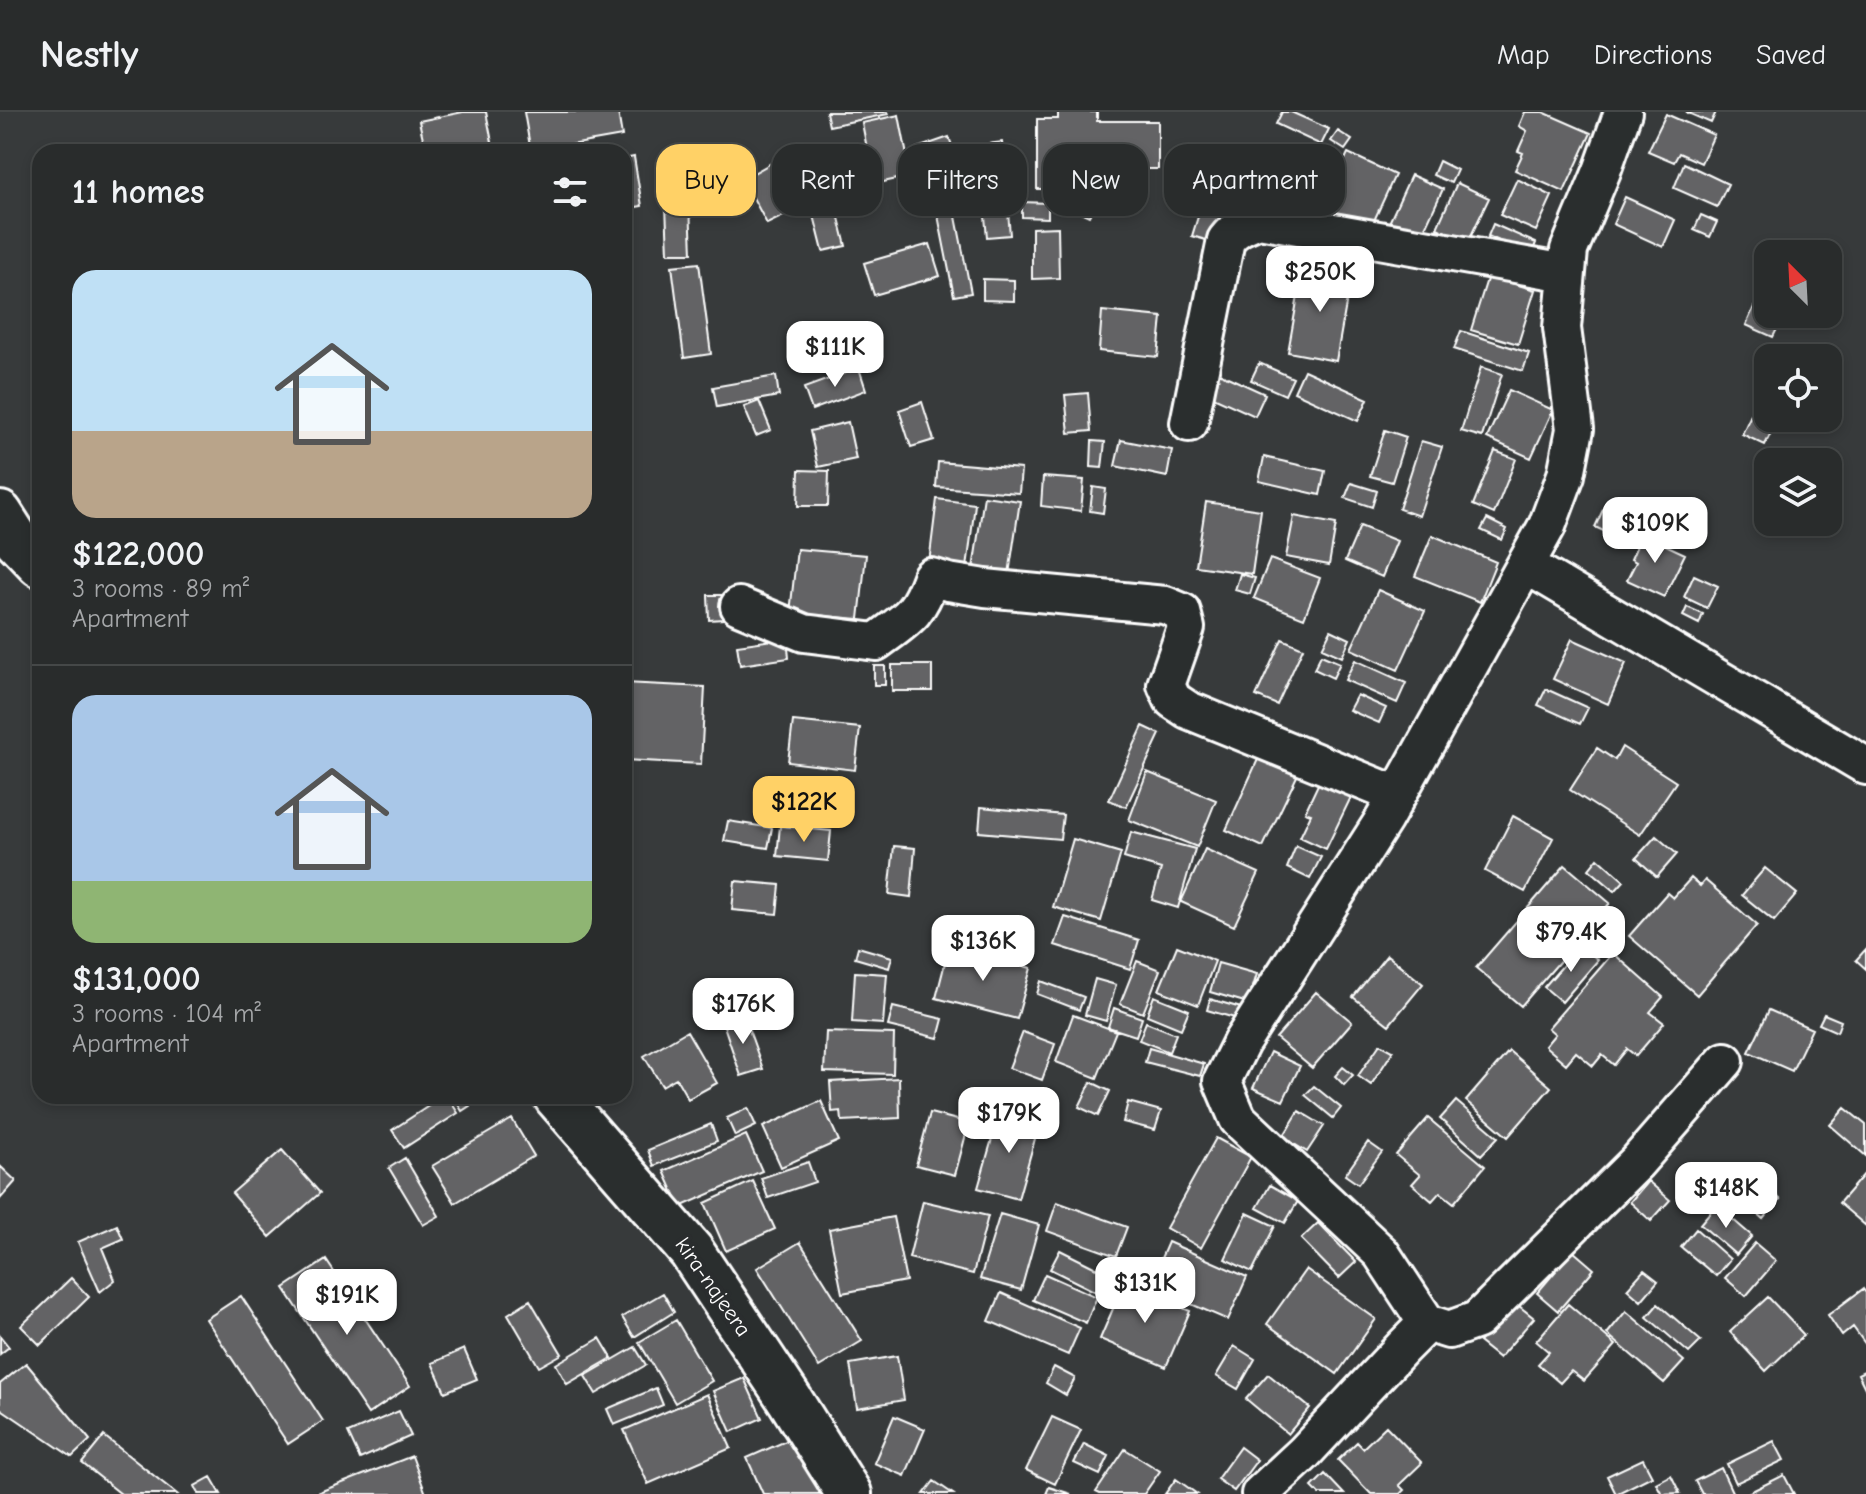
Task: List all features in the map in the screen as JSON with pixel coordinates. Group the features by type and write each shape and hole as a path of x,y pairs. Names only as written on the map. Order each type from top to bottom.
{"street":[{"path":"1623,112 1569,250 1562,328 1575,429 1566,475 1547,526 1397,795 1241,1043 1222,1081 1238,1119 1381,1253 1427,1323 1449,1330 1477,1320 1637,1162 1725,1061"},
{"path":"1189,423 1226,240 1235,229 1259,219 1566,273"},
{"path":"0,514 16,539 32,556"},
{"path":"1526,565 1866,766"},
{"path":"739,606 804,633 876,642 912,616 931,577 985,588 1165,605 1182,612 1186,628 1166,685 1173,700 1188,710 1397,795"},
{"name":"kira-najeera","path":"563,1104 691,1251 849,1494"},
{"path":"1260,1494 1304,1453 1427,1323"}],"building":[{"path":"463,112 486,112 492,144 424,144 419,121"},
{"path":"524,112 618,112 622,136 576,144 530,144"},
{"path":"826,112 887,112 888,114 829,126"},
{"path":"1058,112 1097,112 1097,121 1158,121 1158,169 1148,169 1148,144 1043,144 1043,189 1037,189 1037,119 1058,119"},
{"path":"1282,112 1291,112 1329,129 1319,144 1276,124"},
{"path":"1525,112 1543,112 1591,133 1564,192 1515,170 1523,153 1518,151 1527,131 1519,126"},
{"path":"1686,112 1716,112 1711,123"},
{"path":"1666,114 1714,135 1701,163 1679,153 1674,162 1648,151"},
{"path":"899,115 905,144 898,144 898,179 882,182 882,144 866,144 862,123"},
{"path":"1338,131 1352,140 1345,150 1345,144 1331,141"},
{"path":"949,137 951,144 929,144"},
{"path":"1348,153 1395,175 1366,238 1319,216 1345,216 1345,159"},
{"path":"632,157 642,206 632,208"},
{"path":"1439,161 1457,170 1451,183 1433,175"},
{"path":"772,163 772,216 783,216 767,224 756,203 756,172"},
{"path":"1684,163 1728,184 1717,207 1674,188"},
{"path":"1411,175 1443,189 1420,239 1388,225"},
{"path":"1517,179 1552,196 1536,231 1500,215"},
{"path":"1457,183 1489,198 1468,242 1437,228"},
{"path":"1625,197 1675,220 1663,247 1613,224"},
{"path":"1027,202 1043,203 1043,216 1048,218 1022,217 1027,216"},
{"path":"1701,215 1717,222 1710,237 1694,230"},
{"path":"666,216 690,216 692,253 668,253"},
{"path":"814,216 839,216 846,246 823,251"},
{"path":"938,216 956,216 971,293 954,296"},
{"path":"985,216 1008,216 1010,235 987,237"},
{"path":"1198,216 1221,216 1213,242 1192,236"},
{"path":"1493,224 1536,243 1531,255 1488,236"},
{"path":"1058,227 1059,278 1032,279 1032,228"},
{"path":"930,244 940,276 874,295 864,263"},
{"path":"699,263 711,354 684,358 672,266"},
{"path":"1303,268 1351,276 1336,361 1288,352"},
{"path":"1488,276 1535,290 1518,344 1471,330"},
{"path":"983,279 1014,280 1014,301 983,300"},
{"path":"1754,307 1754,328 1778,328 1773,337 1746,325"},
{"path":"1102,311 1162,317 1158,357 1099,351"},
{"path":"1461,331 1529,353 1523,371 1454,349"},
{"path":"1259,363 1293,378 1285,395 1251,380"},
{"path":"1481,367 1502,374 1482,437 1461,431"},
{"path":"859,368 866,390 812,410 804,388"},
{"path":"1210,369 1265,394 1255,416 1200,391"},
{"path":"1304,370 1368,399 1358,421 1294,392"},
{"path":"776,376 779,396 717,407 713,387"},
{"path":"1509,390 1553,410 1531,458 1487,438"},
{"path":"1088,393 1091,431 1069,433 1065,395"},
{"path":"759,401 771,430 756,436 744,407"},
{"path":"922,402 934,440 911,447 899,410"},
{"path":"1754,408 1754,432 1771,432 1765,445 1742,434"},
{"path":"848,422 856,459 818,467 810,431"},
{"path":"1385,430 1406,437 1392,482 1370,476"},
{"path":"1121,440 1172,450 1167,477 1115,466"},
{"path":"1092,441 1105,442 1102,468 1091,467"},
{"path":"1421,441 1442,447 1419,516 1399,509"},
{"path":"1495,451 1516,459 1494,514 1473,505"},
{"path":"1264,457 1325,471 1320,495 1259,481"},
{"path":"938,462 1021,469 1019,493 936,487"},
{"path":"799,470 829,471 828,506 798,506"},
{"path":"1043,477 1084,480 1081,511 1041,506"},
{"path":"1351,483 1377,491 1372,507 1345,498"},
{"path":"1093,487 1106,489 1103,513 1090,511"},
{"path":"984,496 1020,501 1009,574 973,569"},
{"path":"937,499 975,504 967,568 929,563"},
{"path":"1608,499 1643,516 1631,544 1595,527"},
{"path":"1206,502 1261,510 1252,574 1196,566"},
{"path":"1294,516 1336,524 1329,565 1286,557"},
{"path":"1487,519 1507,529 1502,540 1481,530"},
{"path":"1360,526 1397,541 1382,577 1345,561"},
{"path":"1642,534 1685,554 1664,597 1627,580 1636,562 1631,559"},
{"path":"1432,535 1496,562 1480,602 1415,576"},
{"path":"797,549 866,555 859,619 790,613"},
{"path":"1270,559 1320,578 1304,618 1254,598"},
{"path":"1240,574 1255,578 1250,594 1235,590"},
{"path":"1694,575 1718,586 1707,608 1684,597"},
{"path":"1378,590 1425,611 1398,670 1351,649"},
{"path":"708,595 723,595 723,619 709,620"},
{"path":"1687,607 1703,614 1699,624 1683,616"},
{"path":"1331,630 1350,639 1342,657 1322,648"},
{"path":"787,638 789,658 740,665 737,645"},
{"path":"1282,639 1303,648 1277,705 1256,696"},
{"path":"1572,639 1626,663 1608,704 1553,679"},
{"path":"1321,655 1340,663 1333,678 1314,669"},
{"path":"1355,660 1406,683 1397,703 1345,680"},
{"path":"892,665 932,665 932,691 892,691"},
{"path":"874,666 885,666 885,685 874,685"},
{"path":"632,683 705,687 701,764 632,760"},
{"path":"1546,689 1588,708 1580,724 1538,705"},
{"path":"1357,695 1386,708 1379,723 1349,710"},
{"path":"793,721 860,728 855,770 788,762"},
{"path":"1143,726 1160,734 1126,807 1109,800"},
{"path":"1622,747 1676,782 1640,835 1570,790 1597,748 1615,760"},
{"path":"1259,757 1298,774 1263,847 1226,830"},
{"path":"1147,772 1216,800 1197,847 1129,820"},
{"path":"1320,780 1352,795 1326,849 1300,837 1311,814 1305,812"},
{"path":"981,807 1063,815 1060,839 979,832"},
{"path":"1513,816 1553,838 1525,892 1485,871"},
{"path":"728,821 772,828 768,848 724,841"},
{"path":"780,826 831,831 828,861 777,856"},
{"path":"1131,832 1195,849 1178,908 1152,900 1161,869 1124,858"},
{"path":"1656,836 1677,854 1657,877 1636,858"},
{"path":"1073,839 1121,853 1101,921 1053,907"},
{"path":"894,846 915,848 911,897 889,894"},
{"path":"1296,846 1321,857 1310,879 1287,868"},
{"path":"1205,849 1259,873 1234,926 1181,902"},
{"path":"1598,858 1624,881 1615,891 1589,869"},
{"path":"1565,865 1610,903 1521,1006 1476,968"},
{"path":"1765,868 1797,894 1774,921 1742,895"},
{"path":"1691,878 1700,886 1705,880 1757,925 1697,995 1629,936 1667,893 1673,898"},
{"path":"735,881 780,885 777,914 732,910"},
{"path":"1065,917 1139,940 1130,969 1055,945"},
{"path":"1581,945 1598,960 1562,1002 1544,987"},
{"path":"1177,946 1215,961 1198,1005 1159,990"},
{"path":"858,947 892,957 889,968 855,958"},
{"path":"949,947 1031,968 1017,1019 936,998"},
{"path":"1866,949 1866,969 1856,960"},
{"path":"1613,953 1663,997 1650,1012 1664,1023 1636,1056 1627,1049 1614,1065 1602,1055 1593,1066 1576,1052 1566,1064 1545,1046 1555,1034 1548,1028"},
{"path":"1387,955 1423,984 1389,1025 1353,997"},
{"path":"1137,961 1160,970 1143,1013 1120,1004"},
{"path":"1218,963 1257,974 1248,1003 1210,992"},
{"path":"855,972 887,974 883,1024 852,1022"},
{"path":"1095,979 1116,985 1106,1021 1085,1015"},
{"path":"1041,981 1084,997 1079,1010 1037,994"},
{"path":"1316,992 1352,1022 1312,1068 1276,1038"},
{"path":"1154,996 1189,1010 1181,1029 1147,1015"},
{"path":"1210,999 1241,1008 1238,1019 1207,1010"},
{"path":"893,1007 943,1019 938,1038 888,1026"},
{"path":"1114,1008 1142,1018 1136,1036 1108,1027"},
{"path":"1769,1010 1812,1029 1792,1071 1749,1052"},
{"path":"1824,1014 1841,1021 1837,1032 1819,1024"},
{"path":"1073,1015 1116,1031 1097,1078 1056,1062"},
{"path":"744,1016 763,1069 741,1076 723,1023"},
{"path":"1146,1022 1176,1034 1169,1052 1139,1040"},
{"path":"687,1031 717,1083 688,1099 676,1078 662,1086 644,1056"},
{"path":"826,1032 894,1034 893,1074 824,1072"},
{"path":"1023,1032 1055,1044 1042,1080 1009,1068"},
{"path":"1380,1044 1393,1051 1371,1085 1358,1076"},
{"path":"1149,1048 1204,1064 1200,1076 1145,1062"},
{"path":"1509,1051 1551,1087 1508,1137 1466,1101"},
{"path":"1270,1052 1300,1066 1283,1101 1253,1088"},
{"path":"1343,1067 1353,1075 1344,1085 1335,1076"},
{"path":"899,1078 900,1118 842,1121 841,1111 832,1112 830,1082"},
{"path":"1091,1082 1110,1091 1098,1116 1079,1107"},
{"path":"1314,1086 1341,1108 1333,1118 1305,1095"},
{"path":"821,1101 839,1141 781,1167 763,1127"},
{"path":"1456,1101 1498,1137 1481,1155 1440,1119"},
{"path":"1128,1102 1161,1111 1155,1130 1123,1122"},
{"path":"432,1104 452,1104 458,1113 404,1148 392,1130"},
{"path":"458,1104 473,1104 462,1111"},
{"path":"748,1108 756,1126 735,1136 727,1118"},
{"path":"1845,1108 1866,1125 1866,1156 1830,1125"},
{"path":"1000,1111 1040,1121 1018,1199 978,1188"},
{"path":"1299,1111 1324,1126 1307,1152 1283,1137"},
{"path":"930,1113 969,1123 955,1175 916,1165"},
{"path":"1428,1118 1485,1166 1454,1203 1440,1192 1432,1201 1412,1184 1420,1175 1396,1155"},
{"path":"512,1119 534,1156 455,1203 432,1166"},
{"path":"711,1124 717,1141 654,1166 648,1150"},
{"path":"746,1135 762,1171 680,1207 664,1171"},
{"path":"1216,1138 1251,1157 1201,1248 1166,1228"},
{"path":"1368,1142 1382,1152 1358,1184 1345,1175"},
{"path":"282,1150 320,1193 270,1237 232,1193"},
{"path":"405,1158 439,1216 423,1225 389,1168"},
{"path":"808,1162 815,1182 768,1198 761,1178"},
{"path":"0,1166 16,1181 0,1199"},
{"path":"1866,1172 1866,1226 1839,1203"},
{"path":"1757,1179 1780,1199 1763,1219 1740,1199"},
{"path":"753,1181 775,1229 726,1251 705,1203"},
{"path":"1648,1181 1670,1200 1651,1221 1630,1202"},
{"path":"1270,1185 1298,1201 1285,1223 1257,1208"},
{"path":"923,1201 988,1216 973,1274 909,1258"},
{"path":"1057,1202 1127,1227 1116,1256 1047,1231"},
{"path":"1716,1205 1752,1236 1736,1255 1700,1224"},
{"path":"1247,1213 1275,1226 1252,1272 1225,1259"},
{"path":"1000,1214 1039,1225 1021,1290 980,1279"},
{"path":"893,1217 906,1281 842,1293 829,1229"},
{"path":"1318,1223 1356,1262 1339,1278 1301,1239"},
{"path":"117,1225 123,1239 102,1248 115,1280 100,1292 78,1242"},
{"path":"1696,1229 1730,1259 1716,1276 1681,1247"},
{"path":"800,1242 862,1341 819,1367 757,1268"},
{"path":"1168,1242 1247,1277 1228,1320 1149,1286"},
{"path":"1755,1243 1776,1261 1746,1296 1725,1278"},
{"path":"1060,1250 1106,1273 1096,1292 1050,1269"},
{"path":"1573,1251 1594,1269 1558,1311 1537,1293"},
{"path":"326,1260 410,1386 368,1414 284,1288"},
{"path":"1306,1269 1376,1319 1337,1374 1267,1324"},
{"path":"1644,1270 1658,1281 1641,1301 1627,1289"},
{"path":"1045,1274 1097,1297 1086,1323 1033,1300"},
{"path":"71,1278 89,1297 40,1345 21,1326"},
{"path":"1124,1283 1190,1311 1166,1367 1100,1339"},
{"path":"1863,1289 1866,1293 1866,1345 1853,1327 1842,1336 1828,1315"},
{"path":"663,1293 674,1312 634,1337 622,1317"},
{"path":"1001,1293 1080,1328 1068,1355 989,1321"},
{"path":"241,1296 323,1421 288,1444 206,1319"},
{"path":"1768,1297 1804,1335 1766,1371 1730,1332"},
{"path":"530,1300 562,1354 539,1367 508,1314"},
{"path":"1514,1302 1534,1318 1499,1358 1479,1342"},
{"path":"1568,1304 1616,1345 1584,1381 1571,1371 1560,1383 1538,1364 1549,1352 1536,1341"},
{"path":"1658,1304 1701,1341 1689,1353 1647,1317"},
{"path":"1626,1311 1684,1361 1664,1383 1607,1334"},
{"path":"676,1320 712,1381 675,1403 639,1342"},
{"path":"0,1336 9,1347 0,1354"},
{"path":"600,1338 612,1358 567,1384 556,1364"},
{"path":"1234,1346 1255,1359 1238,1389 1216,1376"},
{"path":"635,1347 646,1365 596,1394 585,1376"},
{"path":"464,1349 477,1379 445,1392 432,1363"},
{"path":"897,1356 904,1400 857,1408 850,1364"},
{"path":"26,1363 90,1440 72,1457 0,1408 0,1384"},
{"path":"1054,1367 1075,1378 1066,1395 1046,1383"},
{"path":"1866,1370 1866,1390 1858,1374"},
{"path":"1268,1374 1310,1408 1288,1434 1246,1399"},
{"path":"744,1378 762,1418 731,1432 713,1391"},
{"path":"656,1388 663,1405 614,1425 607,1409"},
{"path":"707,1394 731,1448 648,1484 624,1430"},
{"path":"399,1411 411,1436 360,1459 348,1433"},
{"path":"894,1416 925,1429 905,1476 874,1463"},
{"path":"1052,1417 1081,1430 1055,1484 1026,1470"},
{"path":"1386,1426 1422,1463 1399,1485 1404,1490 1400,1494 1371,1494 1338,1460 1357,1442 1363,1448"},
{"path":"104,1436 177,1494 121,1494 82,1463"},
{"path":"795,1437 820,1494 763,1494 747,1458"},
{"path":"1774,1441 1784,1460 1736,1483 1727,1464"},
{"path":"1084,1444 1109,1456 1100,1475 1074,1463"},
{"path":"1240,1447 1257,1460 1234,1491 1217,1479"},
{"path":"1125,1449 1160,1471 1144,1494 1096,1492"},
{"path":"412,1456 426,1494 314,1494"},
{"path":"1643,1459 1652,1476 1616,1494 1607,1476"},
{"path":"1721,1468 1733,1494 1702,1494 1695,1481"},
{"path":"1325,1474 1344,1494 1319,1494 1312,1487"},
{"path":"1671,1475 1680,1493 1662,1494 1656,1483"},
{"path":"1784,1475 1794,1494 1746,1494"},
{"path":"211,1477 221,1494 199,1494 195,1486"},
{"path":"1176,1479 1197,1494 1165,1494"},
{"path":"934,1481 953,1494 924,1494"},
{"path":"1049,1487 1071,1494 1046,1494"}]}
